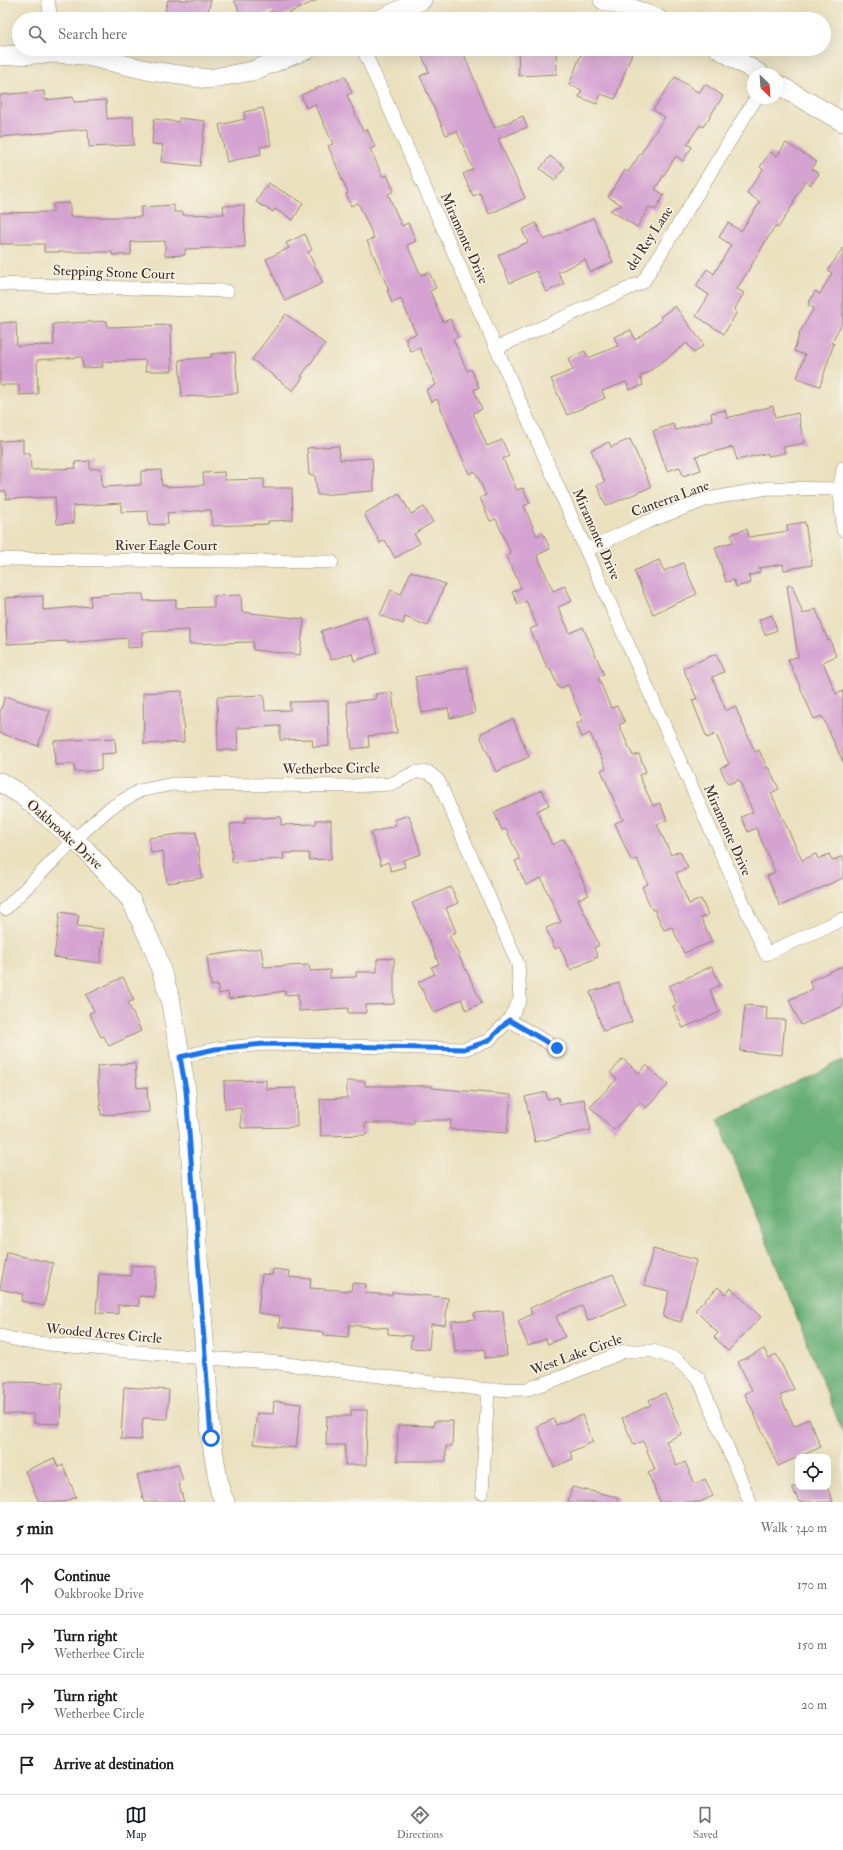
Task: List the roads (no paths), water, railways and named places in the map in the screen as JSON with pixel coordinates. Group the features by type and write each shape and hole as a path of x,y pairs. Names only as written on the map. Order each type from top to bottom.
{"street":[{"path":"48,0 50,12"},
{"path":"395,12 422,0"},
{"path":"603,0 641,12"},
{"path":"0,56 12,55"},
{"path":"86,56 151,71 208,79 252,71 290,56"},
{"name":"Miramonte Drive","path":"366,56 766,954 843,919"},
{"path":"730,56 750,68"},
{"path":"783,87 843,122"},
{"name":"del Rey Lane","path":"496,348 642,282 752,104"},
{"name":"Stepping Stone Court","path":"0,284 227,291"},
{"path":"843,468 840,490 843,530"},
{"name":"Canterra Lane","path":"586,550 647,522 708,499 769,488 840,490"},
{"name":"River Eagle Court","path":"0,559 332,562"},
{"name":"Wetherbee Circle","path":"5,909 74,840 110,808 139,791 173,784 351,786 391,784 416,772 428,772 438,780 518,964 520,1000 509,1020 488,1041 464,1049 264,1044 215,1049 180,1057"},
{"name":"Oakbrooke Drive","path":"0,782 23,796 86,849 132,900 155,950 170,998 186,1090 211,1438 220,1491 225,1502"},
{"path":"509,1020 557,1048"},
{"name":"Wooded Acres Circle","path":"0,1336 26,1342 205,1358"},
{"name":"West Lake Circle","path":"205,1358 271,1362 488,1390 527,1389 557,1380 625,1350 653,1351 676,1359 699,1379 750,1502"},
{"path":"482,1493 488,1390"}]}
